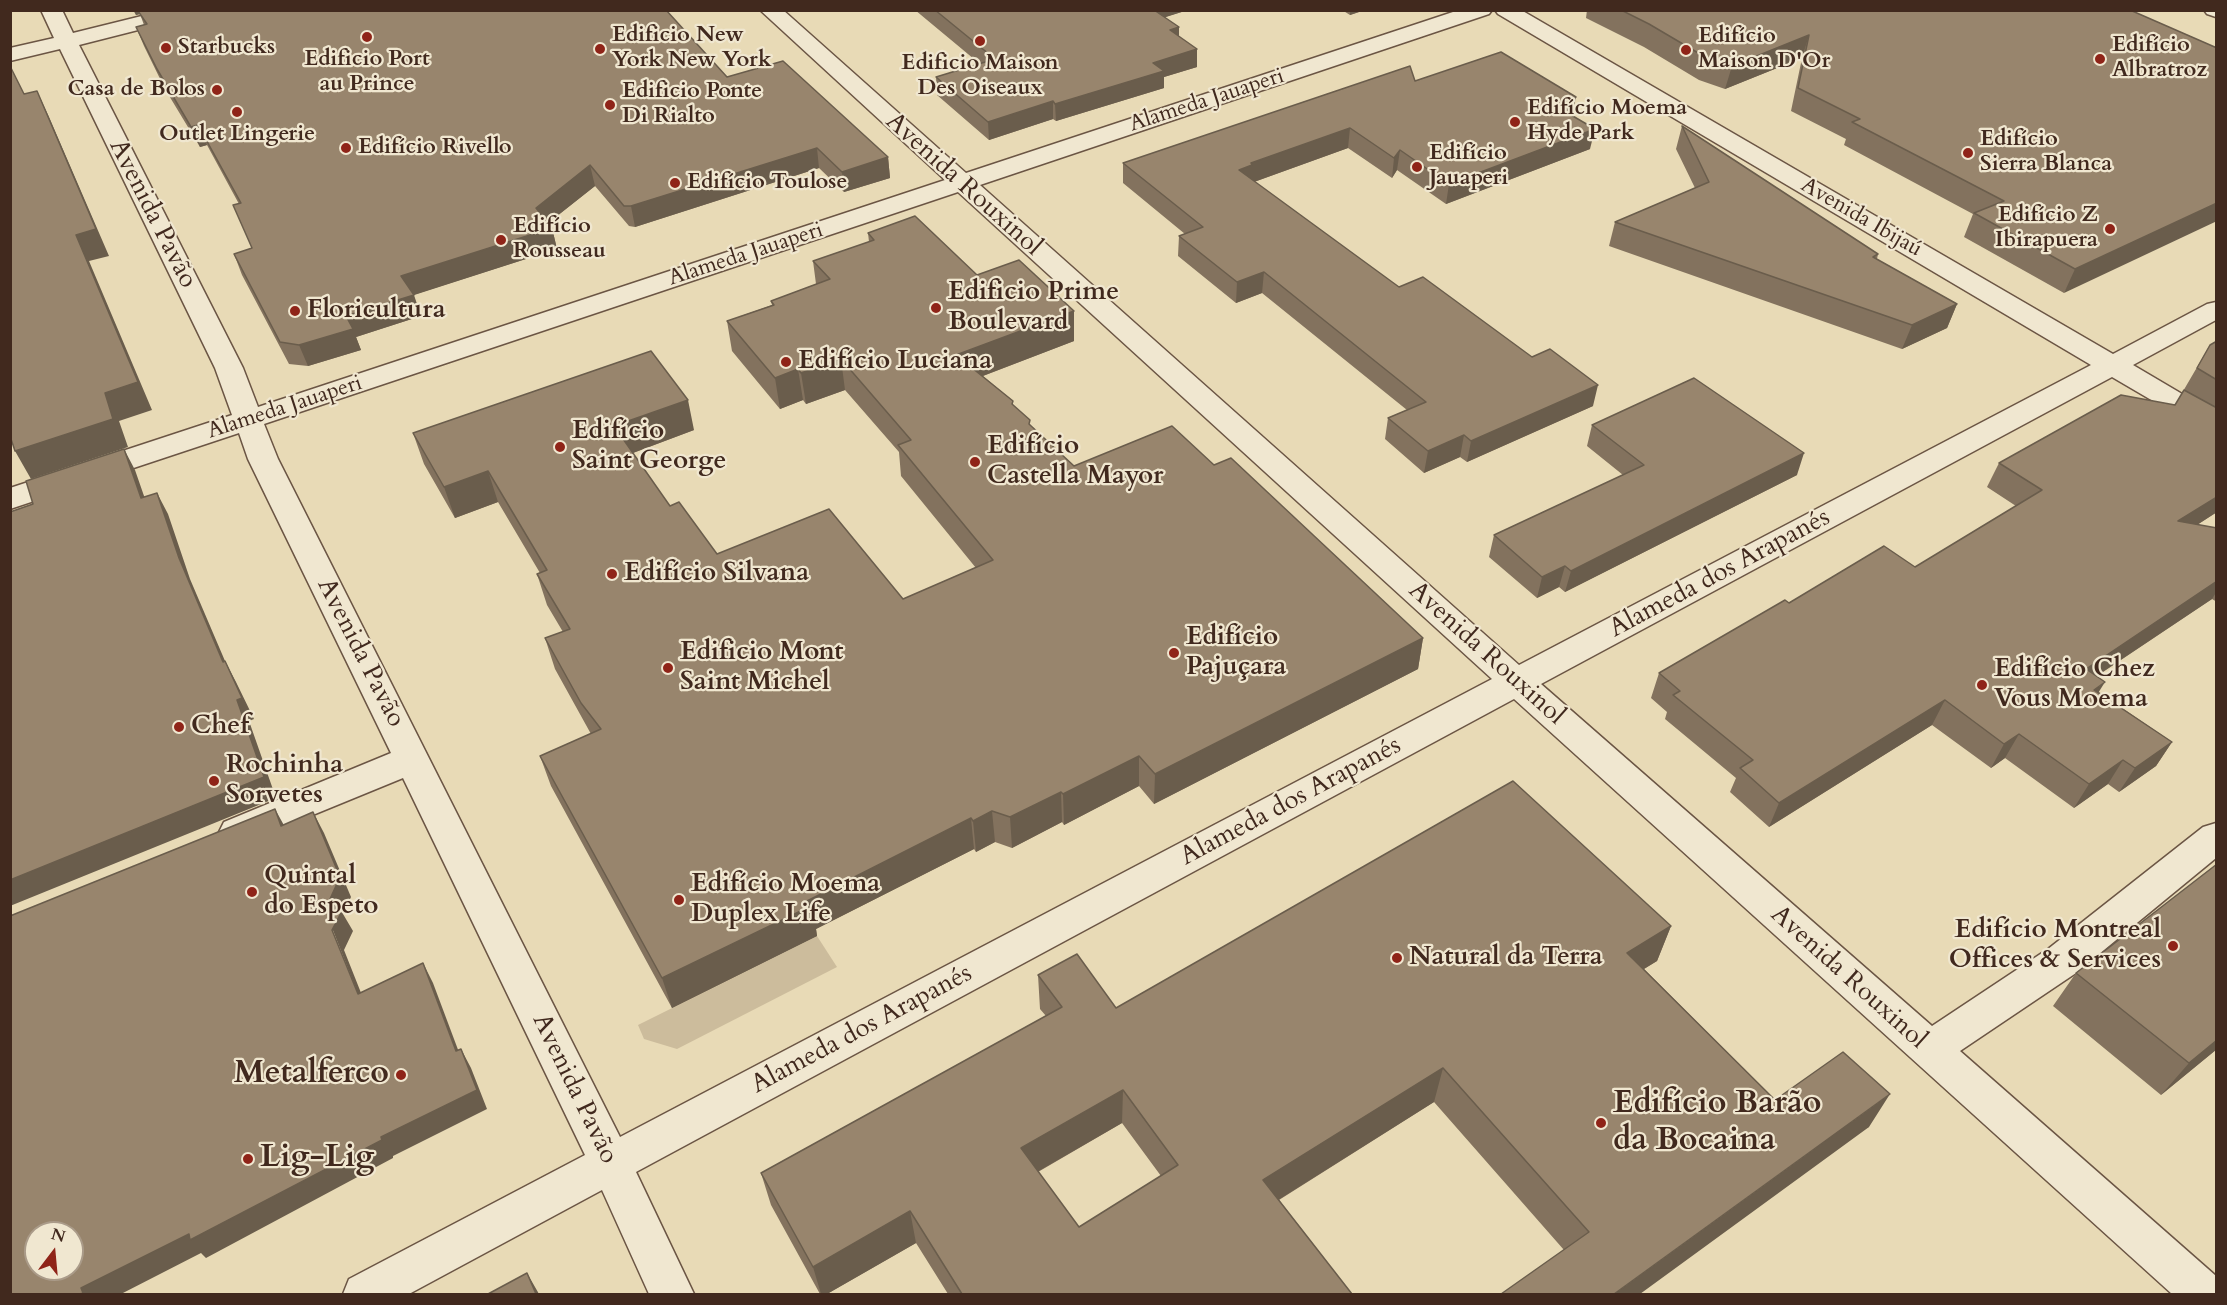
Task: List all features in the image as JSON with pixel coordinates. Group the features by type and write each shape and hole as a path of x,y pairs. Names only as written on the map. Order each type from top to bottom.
{"street":[{"name":"Avenida Pavão","path":"51,10 229,368 263,459 413,759 672,1294"},
{"path":"10,55 194,10"},
{"name":"Avenida Rouxinol","path":"770,10 1517,682 2204,1294"},
{"name":"Alameda Jauaperi","path":"10,499 1482,10"},
{"name":"Avenida Ibijaú","path":"1505,10 2217,426"},
{"name":"Alameda dos Arapanés","path":"365,1294 2217,310"},
{"path":"206,845 413,759"},
{"path":"1929,1050 2062,961 2217,837"}],"shaded area":[{"path":"817,936 837,967 677,1049 644,1039 638,1025"}],"building":[{"path":"666,10 727,77 783,61 888,157 842,172 817,148 631,206 624,206 590,165 536,208 552,228 401,276 414,295 346,316 353,329 299,345 280,342 234,254 252,248 233,205 241,203 198,125 191,127 157,69 136,27 147,24 138,11"},
{"path":"935,10 1154,10 1179,27 1170,30 1197,49 1153,63 1164,71 1055,104 1053,101 988,122 936,77 995,59"},
{"path":"1621,10 2130,10 2217,48 2217,203 2075,269 1974,213 2004,201 1852,122 1860,119 1798,88 1809,35 1732,66 1705,57"},
{"path":"1501,52 1576,97 1554,105 1595,129 1449,184 1400,150 1394,158 1350,128 1251,163 1252,165 1239,170 1399,287 1423,277 1532,357 1550,349 1598,385 1471,441 1464,435 1428,451 1388,418 1426,402 1264,272 1237,282 1179,236 1203,227 1123,163 1410,66 1415,81"},
{"path":"10,66 24,94 37,91 96,229 76,235 138,382 105,393 113,419 15,451 10,436"},
{"path":"1682,126 1878,254 1873,257 1957,304 1912,325 1615,222 1709,182"},
{"path":"915,216 977,275 1019,260 1074,311 956,355 1013,401 1012,404 1030,420 1029,424 1074,466 1172,426 1214,465 1231,458 1423,638 1155,774 1139,756 1063,794 1061,792 1010,817 992,811 973,821 971,818 807,901 811,906 662,978 540,756 601,729 581,703 545,638 570,629 537,574 547,570 488,471 444,487 413,433 651,351 688,400 614,426 670,506 679,502 717,554 829,509 903,599 993,560 898,445 911,440 841,359 801,373 798,369 775,378 727,321 774,305 771,301 830,279 813,261 874,240 868,233"},
{"path":"2217,341 2217,380 2197,368 2210,345"},
{"path":"1694,378 1804,453 1571,571 1565,566 1542,577 1494,535 1644,465 1592,425"},
{"path":"2184,390 2217,408 2217,497 2178,521 2217,528 2217,581 2086,669 2105,682 2094,690 2172,742 2135,768 2123,760 2089,784 2019,734 2004,744 1945,700 1779,803 1740,768 1753,760 1673,695 1680,691 1659,673 1785,600 1789,603 1884,546 1915,567 2042,490 1999,463 2121,395 2175,405"},
{"path":"124,449 141,498 157,493 179,558 223,662 225,661 242,698 237,700 264,777 10,880 10,512 33,504 26,481"},
{"path":"1513,781 1671,926 1627,953 1775,1100 1843,1052 1890,1094 1614,1294 1501,1294 1589,1232 1443,1068 1263,1180 1352,1294 962,1294 910,1211 813,1267 761,1173 1062,1007 1038,975 1077,954 1116,1008","holes":["1123,1090 1178,1165 1079,1227 1021,1148"]},
{"path":"275,809 281,826 313,812 340,877 325,910 342,911 332,930 358,994 423,963 456,1051 461,1049 477,1090 381,1137 382,1140 190,1240 189,1234 81,1288 83,1293 10,1294 10,916"},
{"name":"Edifício Montreal Offices & Services","path":"2217,864 2217,1040 2189,1063 2076,973"},
{"path":"527,1273 536,1294 488,1294"}],"place":[{"name":"Edificio Port au Prince","path":"367,37"},
{"name":"Edificio Maison Des Oiseaux","path":"980,41"},
{"name":"Starbucks","path":"166,48"},
{"name":"Edificio New York New York","path":"600,49"},
{"name":"Edifício Maison D'Or","path":"1686,50"},
{"name":"Edifício Albratroz","path":"2100,59"},
{"name":"Casa de Bolos","path":"217,90"},
{"name":"Edificio Ponte Di Rialto","path":"610,105"},
{"name":"Outlet Lingerie","path":"237,112"},
{"name":"Edifício Moema Hyde Park","path":"1515,122"},
{"name":"Edifício Rivello","path":"346,148"},
{"name":"Edifício Sierra Blanca","path":"1968,153"},
{"name":"Edifício Jauaperi","path":"1417,167"},
{"name":"Edifício Toulose","path":"675,183"},
{"name":"Edifício Z Ibirapuera","path":"2110,229"},
{"name":"Edifício Rousseau","path":"501,240"},
{"name":"Edificio Prime Boulevard","path":"936,308"},
{"name":"Floricultura","path":"295,311"},
{"name":"Edifício Luciana","path":"786,362"},
{"name":"Edifício Saint George","path":"560,447"},
{"name":"Edifício Castella Mayor","path":"975,462"},
{"name":"Edifício Silvana","path":"612,574"},
{"name":"Edifício Pajuçara","path":"1174,653"},
{"name":"Edificio Mont Saint Michel","path":"668,668"},
{"name":"Edifício Chez Vous Moema","path":"1982,685"},
{"name":"Chef","path":"179,727"},
{"name":"Rochinha Sorvetes","path":"214,781"},
{"name":"Quintal do Espeto","path":"252,892"},
{"name":"Edifício Moema Duplex Life","path":"679,900"},
{"name":"Edifício Montreal Offices & Services","path":"2173,946"},
{"name":"Natural da Terra","path":"1397,958"},
{"name":"Metalferco","path":"401,1075"},
{"name":"Edifício Barão da Bocaina","path":"1601,1123"},
{"name":"Lig-Lig","path":"248,1159"}]}
